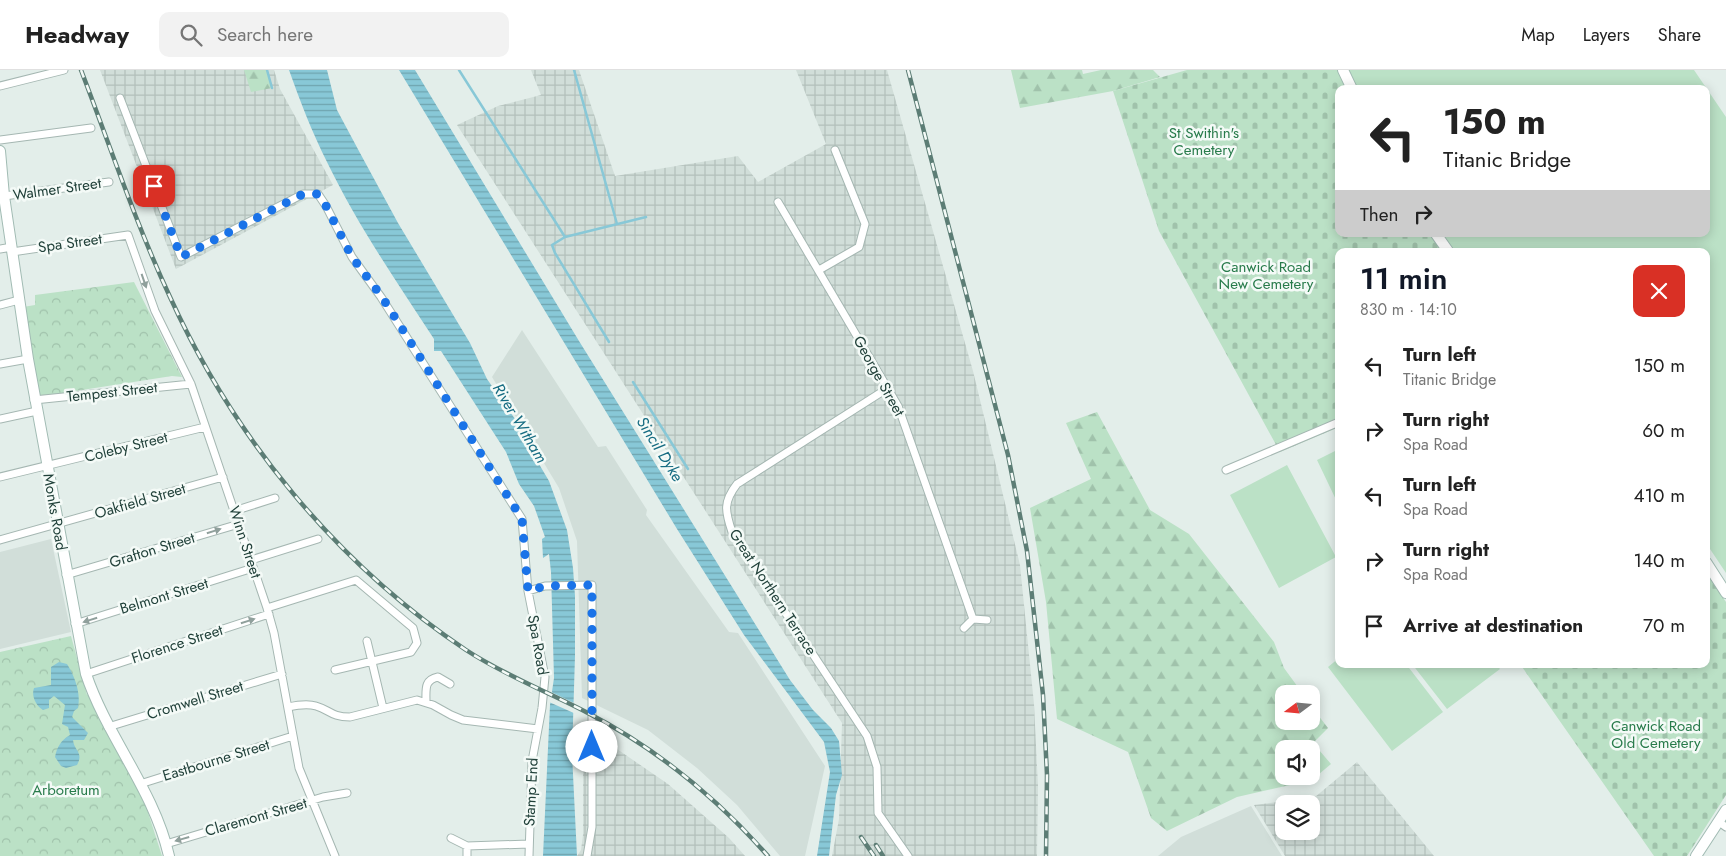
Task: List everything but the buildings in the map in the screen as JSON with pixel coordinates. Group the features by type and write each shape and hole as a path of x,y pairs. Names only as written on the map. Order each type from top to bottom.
{"main road":[{"path":"1343,70 1350,85"},
{"name":"Monks Road","path":"0,151 3,193 34,400 86,674 108,727 140,784 166,844 168,856"},
{"path":"1438,237 1446,248"},
{"path":"1710,568 1726,593"},
{"path":"1696,856 1722,825 1726,810"}],"street":[{"path":"0,86 64,70"},
{"name":"Spa Road","path":"120,98 181,257 303,194 318,194 326,206 352,257 382,297 522,519 528,591 544,669 544,701 538,728"},
{"path":"0,140 91,128"},
{"path":"818,270 859,247 865,224 835,150"},
{"name":"Walmer Street","path":"3,193 109,182"},
{"name":"George Street","path":"778,202 898,406 973,619"},
{"name":"Spa Street","path":"0,249 128,235"},
{"name":"Winn Street","path":"128,235 155,311 190,384 239,524 268,611 282,674 299,768 336,856"},
{"path":"0,304 19,300"},
{"path":"0,364 28,359"},
{"name":"Tempest Street","path":"34,400 190,384"},
{"name":"Great Northern Terrace","path":"888,388 737,484 728,496 726,513 732,532 867,736 877,767 878,813 908,856"},
{"path":"0,419 37,412"},
{"path":"1226,470 1335,424"},
{"name":"Coleby Street","path":"0,477 205,427"},
{"name":"Oakfield Street","path":"0,540 223,477"},
{"path":"234,511 275,498"},
{"name":"Grafton Street","path":"66,576 239,524"},
{"path":"251,560 318,539"},
{"name":"Belmont Street","path":"75,624 253,568"},
{"name":"Florence Street","path":"86,674 356,580 413,628 417,643 411,652 372,662"},
{"path":"528,591 545,586 592,585 592,827 587,856"},
{"path":"964,628 973,619 987,620"},
{"path":"368,641 383,708"},
{"path":"335,670 372,662"},
{"name":"Cromwell Street","path":"108,727 282,674"},
{"path":"426,702 427,684 430,679 438,677 450,684"},
{"path":"288,707 307,704 318,706 339,717 350,717 417,700 426,702 463,720 538,728"},
{"name":"Stamp End","path":"529,856 532,761 538,728"},
{"name":"Eastbourne Street","path":"140,784 293,736"},
{"name":"Claremont Street","path":"166,844 313,800 347,793"},
{"path":"452,838 467,846 529,844"},
{"path":"467,846 467,856"}],"shaded area":[{"path":"100,70 274,70 280,89 333,185 176,269"},
{"path":"531,70 579,70 615,176 738,156 758,182 826,144 796,70 887,70 973,371 1020,565 1034,704 1038,786 1037,856 832,856 839,819 842,723 457,125 498,106 541,95"},
{"path":"522,330 598,447 606,446 647,510 646,515 729,632 738,633 825,766 805,856 780,856 737,805 697,768 648,730 582,698 577,541 559,488 492,377"},
{"path":"51,539 71,632 0,649 0,552"},
{"path":"598,736 668,784 729,838 745,856 577,856 581,850 583,835 583,737"},
{"path":"1357,762 1434,856 1285,856 1275,840 1320,840 1320,795 1317,795"},
{"path":"1275,802 1275,840 1254,805"},
{"path":"1251,806 1282,856 1158,856 1181,837"}],"green space":[{"path":"244,70 267,70 272,88 251,92"},
{"path":"1011,70 1082,70 1083,74 1101,70 1153,70 1160,77 1113,91 1020,108"},
{"path":"1187,70 1343,70 1350,85 1335,85 1335,237 1433,237 1441,248 1335,248 1335,429 1280,452 1159,231 1113,91"},
{"path":"1348,70 1694,70 1704,85 1356,85"},
{"path":"1710,94 1726,117 1726,573 1710,549 1710,248 1452,248 1444,237 1710,237"},
{"path":"134,282 182,377 172,376 37,397 23,307 35,305 35,295"},
{"path":"1097,412 1150,510 1189,534 1274,642 1284,668 1296,685 1275,685 1275,730 1320,730 1320,718 1328,728 1316,740 1275,740 1275,785 1290,785 1237,797 1167,831 1151,818 1128,752 1057,719 1046,602 1030,508 1091,479 1066,423"},
{"path":"1335,451 1335,498 1317,460"},
{"path":"1287,465 1335,558 1279,588 1230,495"},
{"name":"Canwick Road Old Cemetery","path":"1710,579 1726,602 1726,795 1687,856 1654,856 1523,668 1710,668"},
{"name":"Arboretum","path":"71,636 87,695 93,689 145,803 162,856 0,856 0,652"},
{"path":"1335,661 1335,668 1409,668 1443,712 1392,751 1328,667"},
{"path":"1415,668 1500,669 1447,709"},
{"path":"1320,751 1331,764 1320,773"}],"water":[{"path":"289,70 327,70 337,110 398,223 470,343 487,379 520,426 526,442 549,481 567,530 575,596 572,754 577,856 543,856 550,705 554,678 549,554 543,558 542,539 545,537 534,506 519,484 506,452 441,351 434,351 434,339 351,208 316,139"},
{"path":"399,70 415,70 579,341 790,680 813,710 831,728 839,741 842,775 836,795 829,856 817,856 830,772 824,742 744,635 677,529"},
{"path":"59,662 67,664 77,685 79,702 78,708 74,711 72,717 88,733 84,740 73,740 79,754 79,761 77,765 66,768 61,766 55,757 60,744 70,735 68,727 62,724 65,705 54,696 49,700 49,708 43,710 36,703 33,694 34,688 51,685 51,667"}],"pier":[{"path":"549,691 576,704 576,714 549,702"}],"waterway":[{"path":"267,70 272,88"},
{"path":"459,70 565,237"},
{"path":"574,70 617,224"},
{"path":"609,342 552,245 565,237 646,217"},
{"name":"Sincil Dyke","path":"633,382 688,469"}],"railway":[{"path":"81,70 146,241 170,297 196,349 225,400 258,448 294,494 333,538 374,578 419,616 480,659 586,712 637,741 684,775 706,794 768,856"},
{"path":"908,70 1008,455 1027,551 1043,695 1047,775 1046,856"},
{"path":"861,837 874,856"},
{"path":"876,845 883,856"}],"route":[{"path":"154,186 181,257 303,194 318,194 352,257 382,297 522,519 524,524 528,591 545,586 592,585 592,747"}],"park label":[{"name":"St Swithin's Cemetery","path":"1204,142"},
{"name":"Canwick Road New Cemetery","path":"1266,276"}],"water label":[{"name":"River Witham","path":"520,423"}]}
